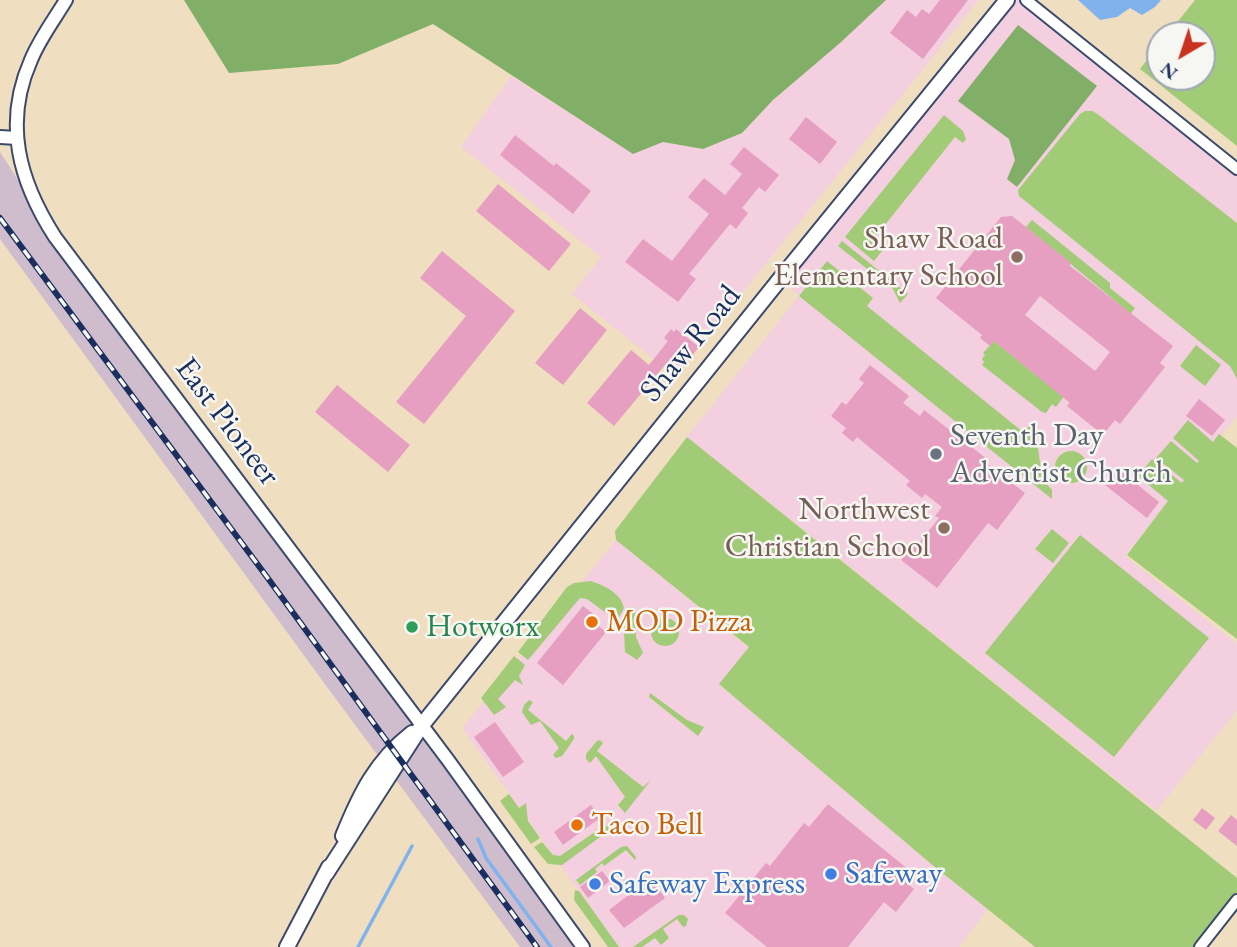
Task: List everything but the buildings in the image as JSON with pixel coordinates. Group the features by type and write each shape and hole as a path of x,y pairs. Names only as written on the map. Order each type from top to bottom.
{"main road":[{"name":"Shaw Road","path":"287,947 326,874 369,780 392,749 422,725 711,363 1007,0"}],"street":[{"name":"East Pioneer","path":"66,0 41,40 19,95 17,138 27,184 38,209 55,237 422,725 583,947"},
{"path":"1026,0 1237,169"},
{"path":"0,137 17,138"},
{"path":"1200,947 1237,900"}],"shaded area":[{"path":"886,0 979,0 675,376 572,294 601,257 461,147 511,76 633,153 663,142 703,149 742,133 773,100"},
{"path":"1007,0 1026,0 1237,169 1237,416 1125,556 1237,644 1237,710 1156,811 687,437 799,296 780,279"},
{"path":"0,152 55,237 584,947 520,947 327,687 0,239"},
{"path":"616,540 749,648 720,685 988,909 959,947 619,947 462,728"}],"green space":[{"path":"184,0 886,0 773,100 742,133 703,149 663,142 633,154 433,24 338,64 229,73"},
{"path":"1195,0 1237,0 1237,146 1168,91 1216,91 1216,21 1178,21"},
{"path":"1018,25 1097,86 1017,187 1007,179 1015,160 1009,139 958,101"},
{"path":"1146,61 1146,74 1140,69"},
{"path":"1085,111 1099,115 1237,223 1237,379 1230,366 1019,196 1018,190"},
{"path":"944,115 963,131 966,139 963,143 955,137 873,240 882,251 874,261 845,237"},
{"path":"1032,220 1110,283 1110,288 1135,308 1126,320 1125,309 1026,227"},
{"path":"842,241 908,294 900,303 893,289 838,246"},
{"path":"827,261 873,298 867,306 1023,432 1030,425 1037,441 1043,475 1052,490 1052,499 799,296"},
{"path":"994,341 1056,391 1068,391 1056,407 1052,404 1046,413 1042,412 982,365 985,355 983,353"},
{"path":"1196,345 1221,365 1205,386 1180,366"},
{"path":"1188,420 1213,442 1219,434 1237,448 1237,639 1127,555 1168,501 1138,476 1152,459 1182,483 1184,480 1156,458 1171,441 1197,463 1199,461 1173,438"},
{"path":"687,437 1237,878 1237,892 1193,947 1035,947 930,863 719,684 749,647 616,540 615,531"},
{"path":"1071,451 1083,455 1087,467 1083,479 1071,483 1059,479 1055,467 1059,455"},
{"path":"1052,529 1069,543 1053,563 1035,549"},
{"path":"1080,535 1209,638 1114,757 985,653"},
{"path":"591,581 620,598 624,608 617,621 587,599 580,598 528,660 518,652 567,587 574,583"},
{"path":"628,607 635,608 636,637 643,653 637,660 625,652 624,630 619,624"},
{"path":"665,618 675,622 679,632 675,642 665,646 655,642 651,632 655,622"},
{"path":"514,656 525,665 519,676 523,685 515,680 498,699 506,707 494,715 481,698"},
{"path":"650,693 687,720 704,727 698,736 649,697"},
{"path":"529,700 533,702 528,710 566,741 572,734 574,736 562,756 556,758 553,755 559,748 540,721 531,725 522,712"},
{"path":"600,740 603,743 597,751 643,787 651,780 625,813 618,805 625,797 596,756 590,763 586,759 586,754"},
{"path":"509,794 519,808 526,803 528,821 540,838 531,844 500,801"},
{"path":"605,825 611,829 562,865 548,864 534,847 542,842 553,855 560,856"},
{"path":"627,846 636,857 635,860 626,850 604,866 602,863 595,869 597,872 580,885 576,880 621,847"},
{"path":"575,890 579,891 619,947 608,947 574,900"},
{"path":"679,915 688,919 686,926 683,927 677,919 663,929 669,938 661,945 655,938 642,947 633,947"}],"water":[{"path":"1078,0 1161,0 1142,15 1130,8 1117,17 1100,20"}],"waterway":[{"path":"478,839 486,858 551,947"},
{"path":"358,947 412,846"}],"railway":[{"path":"0,218 537,947"}],"place":[{"name":"Shaw Road Elementary School","path":"1017,257"},
{"name":"Seventh Day Adventist Church","path":"936,454"},
{"name":"Northwest Christian School","path":"944,528"},
{"name":"MOD Pizza","path":"592,622"},
{"name":"Hotworx","path":"412,627"},
{"name":"Taco Bell","path":"577,825"},
{"name":"Safeway","path":"831,874"},
{"name":"Safeway Express","path":"595,884"}]}
